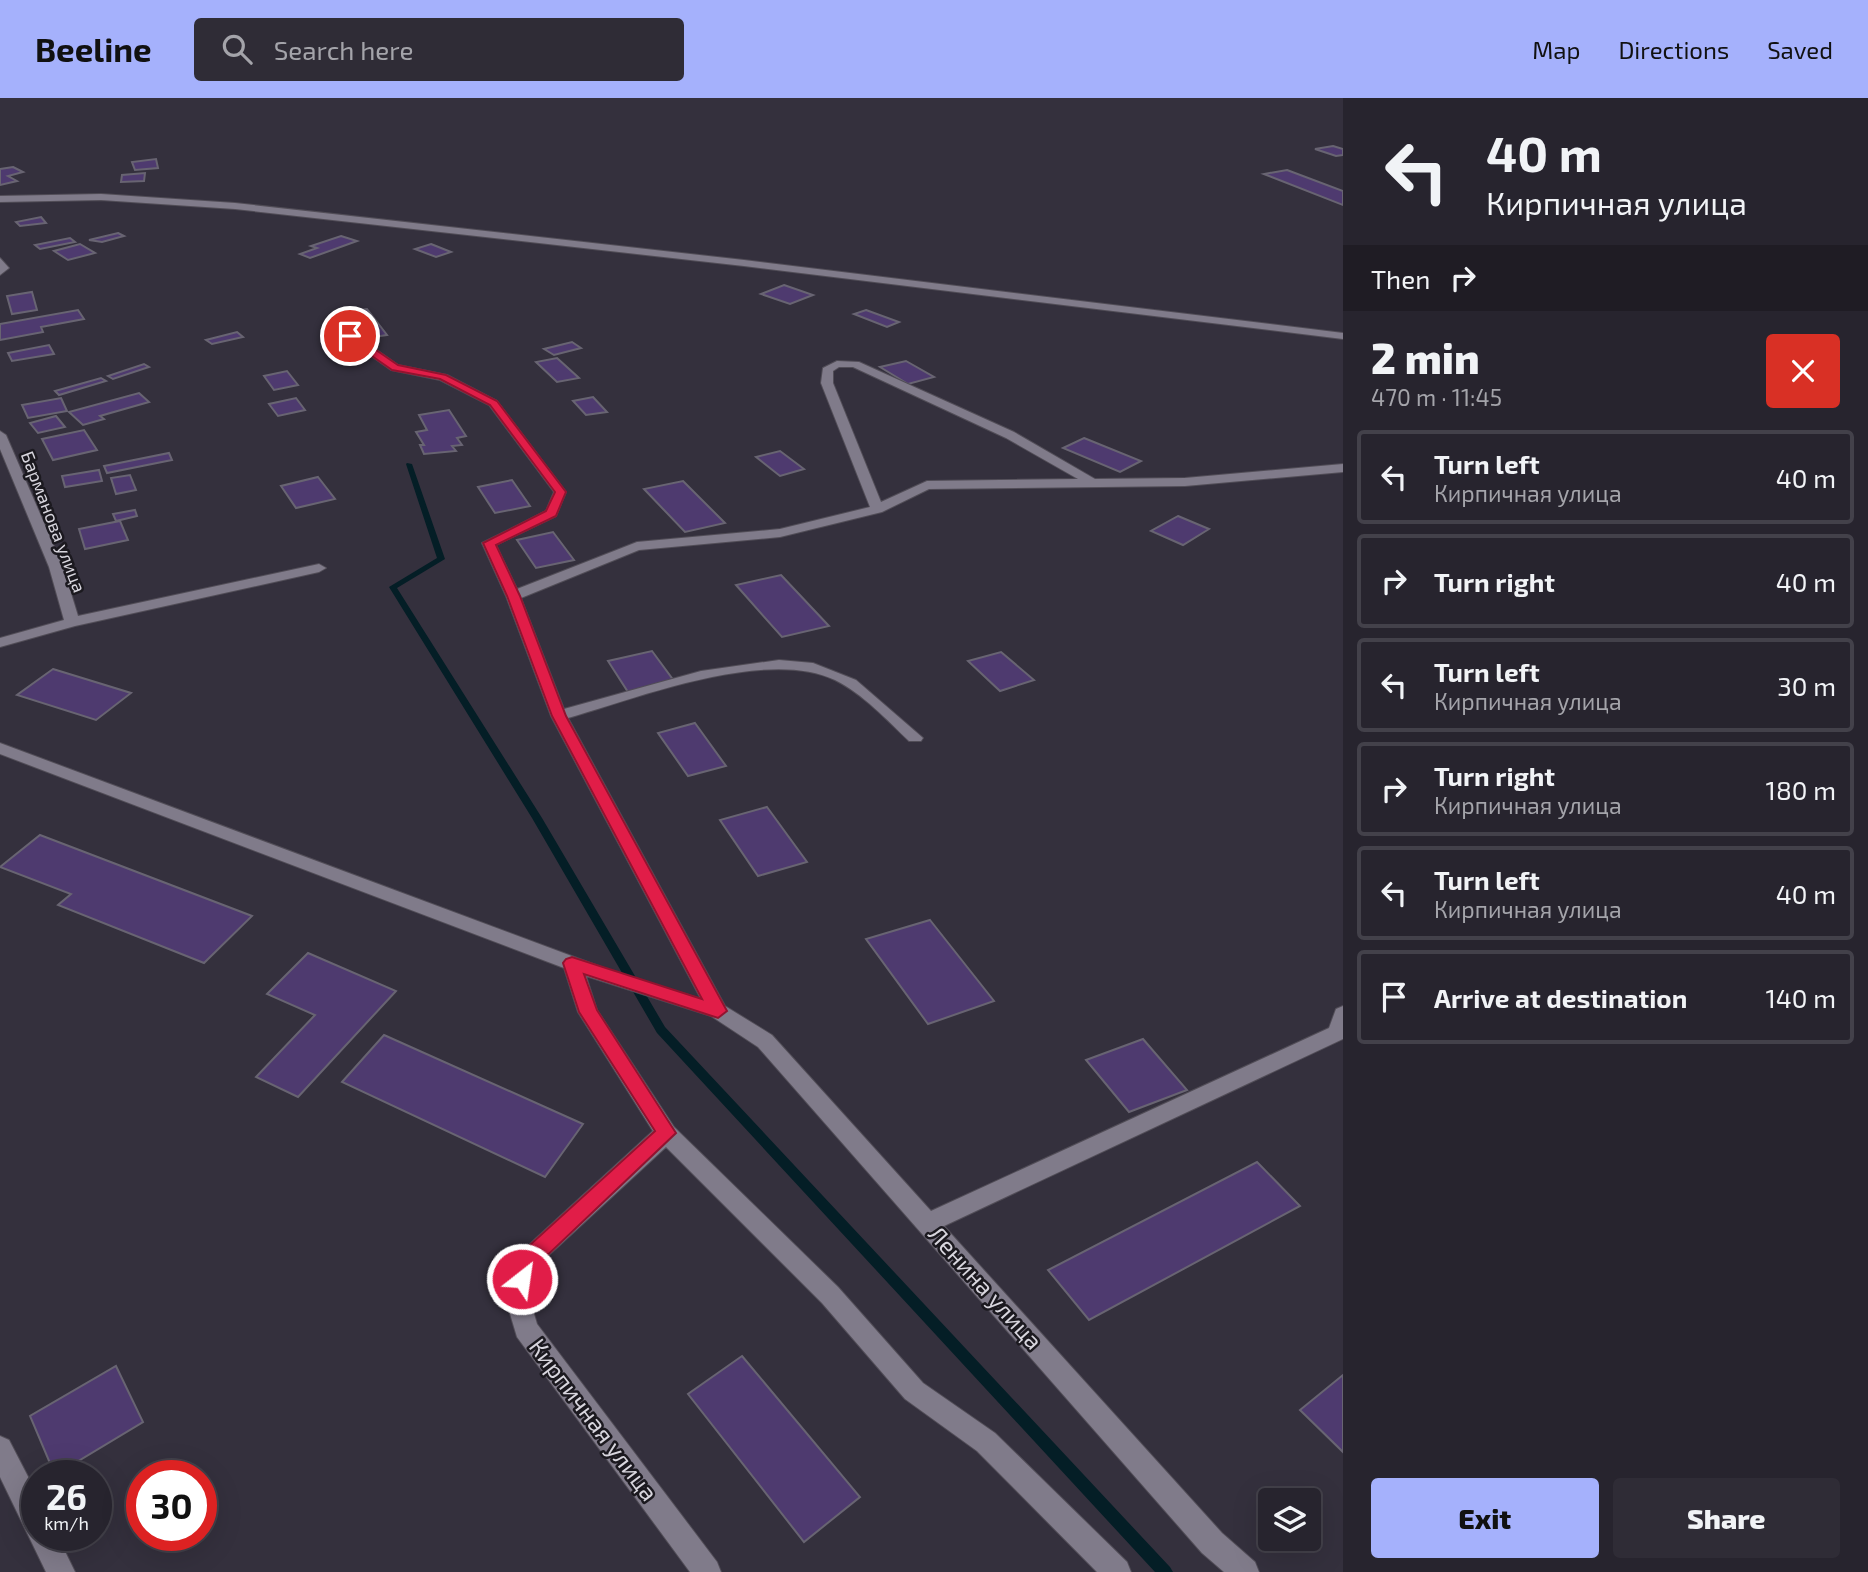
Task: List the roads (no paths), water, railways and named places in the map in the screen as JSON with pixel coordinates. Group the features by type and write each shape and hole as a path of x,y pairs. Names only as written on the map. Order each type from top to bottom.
{"street":[{"path":"0,199 101,197 249,208 758,264 1343,336"},
{"path":"0,261 4,268 0,272"},
{"path":"350,336 395,368 443,377 493,403 561,492 551,513 489,543 513,596 559,716 718,1011"},
{"path":"877,509 827,383 827,370 837,364 855,364 1010,435 1091,482"},
{"name":"Барманова улица","path":"0,435 56,567 72,622"},
{"path":"513,596 637,546 780,533 877,509 927,485 1185,481 1343,467"},
{"path":"0,643 72,622 319,568"},
{"path":"559,716 717,671 802,664 839,676 883,709 915,738"},
{"path":"0,748 613,979 718,1011"},
{"path":"572,963 588,1012 666,1133 830,1295 914,1391 986,1441 1118,1572"},
{"name":"Ленина улица","path":"718,1011 765,1041 1212,1543 1245,1572"},
{"path":"928,1223 1338,1033 1343,1014"},
{"name":"Кирпичная улица","path":"666,1133 527,1261 517,1297 526,1329 706,1572"},
{"path":"0,1448 21,1491"},
{"path":"51,1551 61,1572"}],"waterway":[{"path":"409,464 441,559 393,587 537,818 661,1030 1165,1572"}]}
